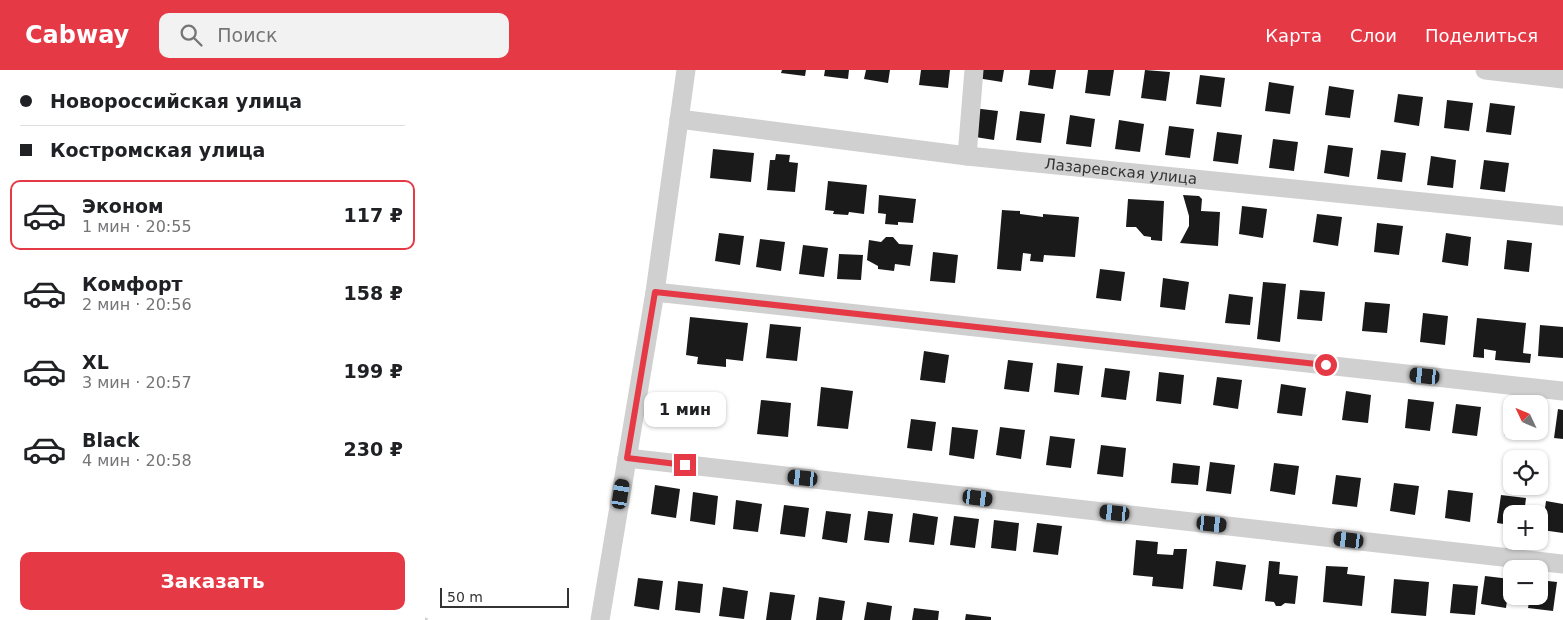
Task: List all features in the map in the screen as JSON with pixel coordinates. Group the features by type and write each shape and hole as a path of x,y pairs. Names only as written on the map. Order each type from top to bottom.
{"street":[{"path":"600,620 655,292 686,70"},
{"path":"967,156 974,70"},
{"path":"1485,70 1563,79"},
{"name":"Лазаревская улица","path":"679,119 967,156 1563,216"},
{"path":"655,292 1563,391"},
{"path":"627,458 1563,564"}],"building":[{"path":"782,70 806,70 805,76 781,73"},
{"path":"825,70 849,70 848,79 824,76"},
{"path":"866,70 890,70 888,83 864,79"},
{"path":"921,70 950,70 948,88 919,85"},
{"path":"978,70 1004,70 1002,82 977,78"},
{"path":"1030,70 1056,70 1053,89 1028,85"},
{"path":"1088,70 1114,70 1110,96 1085,93"},
{"path":"1145,70 1170,72 1166,101 1141,98"},
{"path":"1200,75 1225,78 1221,107 1196,104"},
{"path":"1269,82 1294,86 1290,114 1265,111"},
{"path":"1329,86 1354,90 1350,118 1325,115"},
{"path":"1398,94 1423,97 1419,126 1394,122"},
{"path":"1447,100 1473,103 1469,131 1444,128"},
{"path":"1490,103 1515,106 1511,135 1486,132"},
{"path":"973,108 998,111 994,140 969,136"},
{"path":"1020,111 1045,114 1041,143 1016,140"},
{"path":"1070,115 1095,119 1091,147 1066,144"},
{"path":"1119,120 1144,124 1140,152 1115,149"},
{"path":"1169,126 1194,129 1190,158 1165,155"},
{"path":"1217,132 1242,135 1238,164 1213,161"},
{"path":"1273,139 1298,142 1294,171 1269,168"},
{"path":"1328,145 1353,148 1349,177 1324,173"},
{"path":"713,149 754,153 751,182 710,178"},
{"path":"1381,150 1406,153 1402,182 1377,179"},
{"path":"776,154 790,155 789,162 798,163 795,192 767,190 770,160 775,160"},
{"path":"1431,156 1456,160 1453,188 1427,185"},
{"path":"1484,160 1509,163 1505,192 1480,189"},
{"path":"828,181 867,185 864,214 849,212 848,215 833,214 834,211 825,210"},
{"path":"879,195 916,199 913,223 898,222 898,225 885,224 886,214 878,213"},
{"path":"1183,195 1199,196 1202,199 1201,211 1220,212 1218,246 1180,243 1189,226 1189,216"},
{"path":"1128,199 1164,201 1162,241 1151,240 1151,237 1144,236 1136,227 1126,227"},
{"path":"1242,206 1267,209 1263,238 1239,234"},
{"path":"1002,210 1020,211 1020,214 1043,217 1043,214 1079,217 1075,257 1044,255 1043,262 1030,261 1031,254 1023,253 1021,271 997,269"},
{"path":"1317,214 1342,217 1338,246 1313,242"},
{"path":"1377,223 1403,226 1399,255 1374,252"},
{"path":"719,233 744,236 740,265 715,261"},
{"path":"1446,233 1471,237 1468,266 1442,262"},
{"path":"886,237 893,237 899,244 913,245 910,266 895,264 894,271 878,269 878,266 867,260 869,240 881,242"},
{"path":"760,239 785,242 781,271 756,267"},
{"path":"1507,240 1532,243 1529,272 1504,269"},
{"path":"803,245 828,248 824,277 799,274"},
{"path":"933,252 958,255 955,283 930,281"},
{"path":"839,254 863,255 861,280 837,279"},
{"path":"1100,269 1125,272 1121,301 1096,298"},
{"path":"1163,278 1189,282 1185,310 1160,307"},
{"path":"1263,282 1286,284 1280,342 1257,339"},
{"path":"1300,290 1325,292 1322,321 1297,319"},
{"path":"1229,294 1253,297 1250,325 1225,323"},
{"path":"1365,302 1390,304 1387,333 1362,331"},
{"path":"1423,313 1448,316 1445,345 1420,342"},
{"path":"690,317 748,323 743,361 726,359 726,367 697,364 698,357 686,355"},
{"path":"1477,318 1526,323 1523,353 1531,354 1530,363 1495,360 1496,351 1484,349 1484,358 1473,357"},
{"path":"770,324 801,327 797,361 766,358"},
{"path":"1540,325 1563,327 1563,358 1538,356"},
{"path":"924,351 949,355 945,383 920,380"},
{"path":"1008,360 1033,363 1029,392 1004,389"},
{"path":"1057,363 1083,366 1079,395 1054,392"},
{"path":"1105,368 1130,371 1126,400 1101,397"},
{"path":"1159,372 1184,375 1181,404 1156,401"},
{"path":"1217,377 1242,380 1238,409 1213,405"},
{"path":"1281,384 1306,388 1302,416 1277,413"},
{"path":"821,387 853,391 848,429 817,426"},
{"path":"1346,391 1371,395 1368,423 1342,420"},
{"path":"1408,399 1434,402 1430,431 1405,428"},
{"path":"761,400 791,403 788,437 757,434"},
{"path":"1456,404 1481,407 1477,436 1452,433"},
{"path":"1558,409 1563,410 1563,439 1554,438"},
{"path":"911,419 936,422 932,451 907,448"},
{"path":"952,427 978,430 974,459 949,455"},
{"path":"1000,427 1025,430 1021,459 996,455"},
{"path":"1050,436 1075,439 1071,468 1046,465"},
{"path":"1101,445 1126,448 1123,477 1097,474"},
{"path":"1210,462 1235,465 1231,494 1206,491"},
{"path":"1173,463 1200,466 1198,485 1171,483"},
{"path":"1274,463 1299,466 1295,495 1270,491"},
{"path":"1336,475 1361,478 1357,507 1332,504"},
{"path":"1394,483 1419,486 1415,515 1390,511"},
{"path":"655,485 680,489 676,518 651,514"},
{"path":"1448,490 1473,493 1470,522 1445,518"},
{"path":"693,492 718,496 715,525 690,521"},
{"path":"1501,495 1526,498 1525,505 1503,505 1503,524 1497,523"},
{"path":"736,500 762,504 758,532 733,529"},
{"path":"1546,501 1563,504 1563,533 1548,531 1548,505 1545,505"},
{"path":"784,505 809,508 805,537 780,534"},
{"path":"826,511 851,514 847,543 822,539"},
{"path":"868,511 893,514 889,543 864,540"},
{"path":"913,513 938,517 934,545 909,542"},
{"path":"954,516 979,519 975,548 950,545"},
{"path":"994,520 1019,523 1016,551 991,548"},
{"path":"1037,523 1062,526 1058,555 1033,552"},
{"path":"1136,540 1158,542 1157,554 1173,555 1174,549 1187,549 1183,589 1152,586 1153,577 1133,575"},
{"path":"1216,561 1246,565 1242,590 1213,586"},
{"path":"1269,561 1280,562 1279,574 1298,576 1295,604 1285,603 1281,606 1276,606 1274,602 1265,601"},
{"path":"1326,566 1348,567 1347,574 1365,576 1362,606 1323,602"},
{"path":"1485,576 1503,578 1503,605 1506,605 1506,608 1481,604"},
{"path":"638,578 663,581 659,610 634,606"},
{"path":"1394,579 1429,582 1426,616 1391,613"},
{"path":"678,581 703,584 700,613 675,610"},
{"path":"1548,581 1557,582 1553,611 1528,608 1528,605 1548,605"},
{"path":"1453,584 1478,586 1475,615 1450,613"},
{"path":"723,587 748,591 744,619 719,616"},
{"path":"770,592 795,595 791,620 766,620"},
{"path":"819,597 845,601 842,620 816,620"},
{"path":"867,602 892,606 890,620 864,620"},
{"path":"914,608 939,611 938,620 912,620"},
{"path":"966,614 991,617 991,620 965,620"}],"route":[{"path":"685,465 627,458 655,292 1326,365"}]}
